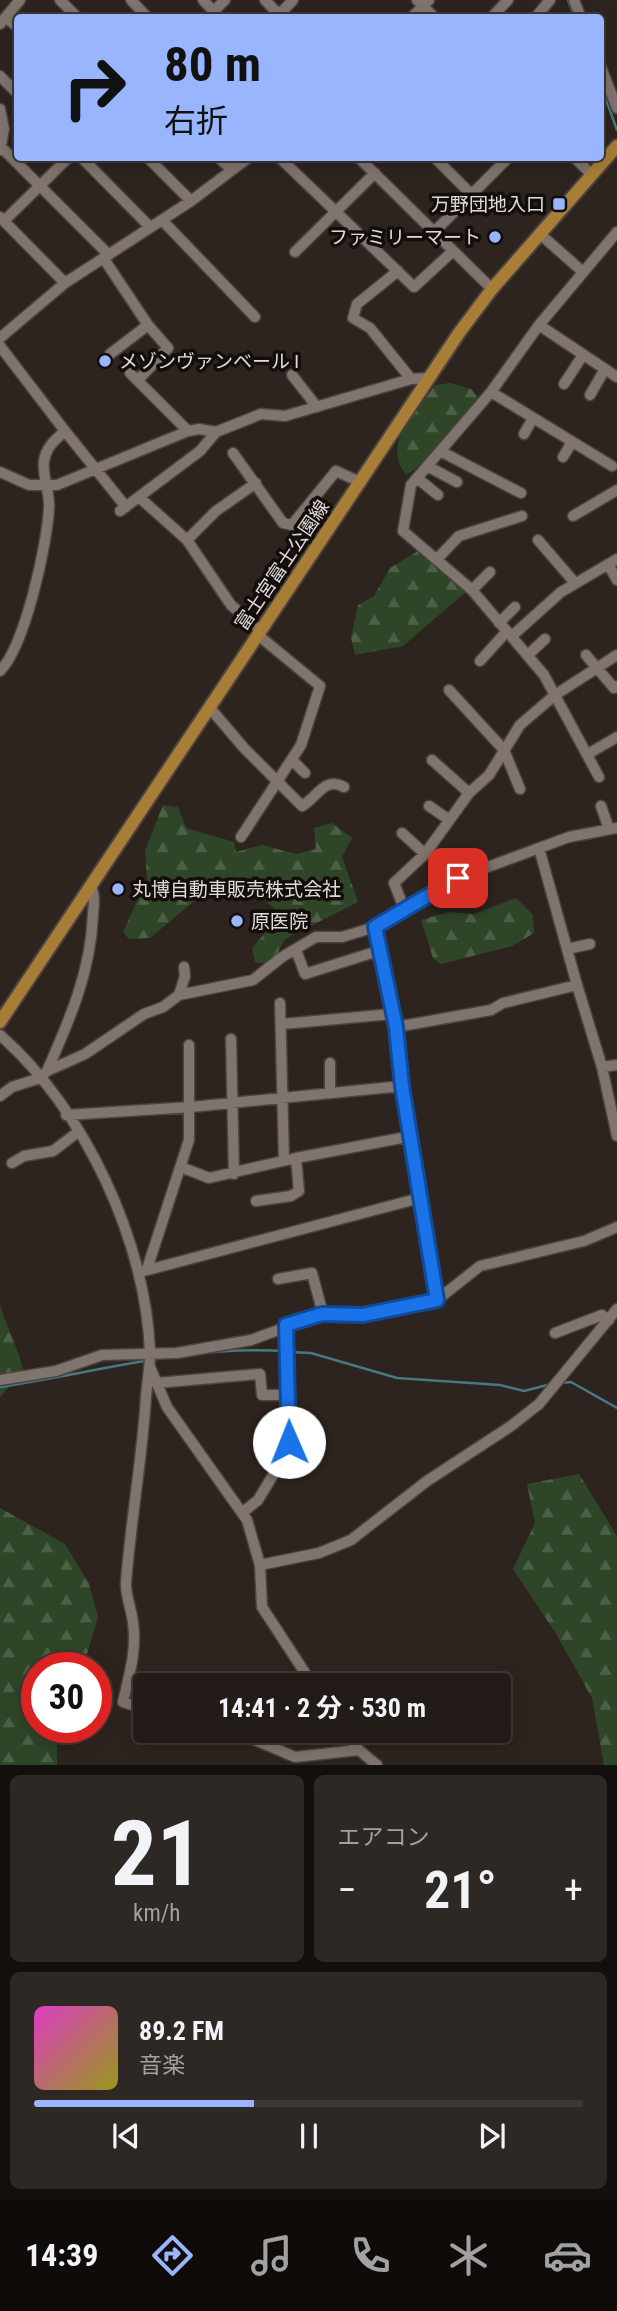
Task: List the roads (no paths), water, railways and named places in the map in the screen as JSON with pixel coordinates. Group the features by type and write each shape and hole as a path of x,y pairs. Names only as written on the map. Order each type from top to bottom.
{"main road":[{"name":"富士宮富士公園線","path":"0,1023 428,378 492,289 617,146"}],"street":[{"path":"3,20 20,0"},
{"path":"60,0 74,14"},
{"path":"131,0 144,14"},
{"path":"202,0 213,14"},
{"path":"265,0 279,14"},
{"path":"495,14 509,0"},
{"path":"539,14 551,0"},
{"path":"604,75 617,108"},
{"path":"0,76 14,90"},
{"path":"0,109 4,129 1,149 39,185 106,257 148,325 168,348 134,376 188,431"},
{"path":"65,161 2,219 65,283"},
{"path":"85,161 150,227"},
{"path":"151,161 191,201"},
{"path":"222,161 231,169"},
{"path":"0,338 65,283 191,201 243,161"},
{"path":"283,161 414,287 453,251"},
{"path":"362,161 492,289"},
{"path":"438,161 472,195"},
{"path":"434,232 504,161"},
{"path":"578,161 592,176"},
{"path":"295,252 375,173"},
{"path":"162,220 255,317"},
{"path":"599,777 555,695 528,655 472,590 438,558 403,531 411,485 491,392 540,325 617,232"},
{"path":"540,234 583,272"},
{"path":"398,271 357,304 353,318 370,328 411,379"},
{"path":"110,354 148,325"},
{"path":"540,325 617,377"},
{"path":"0,346 123,509 200,451 216,432 261,414 285,416 411,379 428,378"},
{"path":"564,384 583,355"},
{"path":"590,395 606,369"},
{"path":"292,375 317,407"},
{"path":"491,392 612,466"},
{"path":"524,434 533,418"},
{"path":"0,472 29,485 48,486 96,471 188,431 200,429 216,432"},
{"path":"0,671 17,642 43,552 49,509 44,462 48,446 65,431"},
{"path":"563,457 572,442"},
{"path":"440,451 521,493"},
{"path":"233,453 283,523 292,525 336,471 360,482"},
{"path":"427,466 457,482"},
{"path":"417,478 438,495"},
{"path":"187,540 216,511 256,483"},
{"path":"573,516 617,490"},
{"path":"140,498 187,540 231,605 259,633 320,685 301,745 241,837"},
{"path":"438,558 459,536 522,516"},
{"path":"538,540 575,583"},
{"path":"480,661 561,592 612,561 617,580"},
{"path":"472,590 490,572"},
{"path":"499,622 515,607"},
{"path":"528,655 545,639"},
{"path":"586,655 614,688 617,686"},
{"path":"405,911 394,883 425,854 469,793 489,775 520,725 555,695 567,690 596,667 617,655"},
{"path":"449,690 504,750 520,789"},
{"path":"210,708 276,782 302,806 326,785 338,783 344,787"},
{"path":"588,754 617,737"},
{"path":"292,760 305,773"},
{"path":"432,760 469,793"},
{"path":"429,806 448,819"},
{"path":"0,1096 12,1087 85,1054 179,995 253,981 282,957 316,937 342,937 375,927 458,878 569,837 613,829 601,806"},
{"path":"402,833 425,854"},
{"path":"539,848 602,1067 617,1136"},
{"path":"43,1074 69,1020 87,968 93,926 94,892 91,887"},
{"path":"375,927 396,1027 402,1086 437,1300"},
{"path":"567,950 590,944"},
{"path":"296,950 305,974 378,951"},
{"path":"179,995 185,976 184,967"},
{"path":"396,1027 491,1010 503,1003 577,985"},
{"path":"280,1003 284,1160"},
{"path":"282,1024 392,1014"},
{"path":"0,1035 43,1074 110,1190 144,1271 149,1358 139,1478 125,1585 134,1624 134,1653 123,1702 133,1705"},
{"path":"230,1039 234,1174"},
{"path":"144,1271 189,1140 189,1045"},
{"path":"330,1063 330,1093"},
{"path":"602,1067 617,1066"},
{"path":"66,1115 191,1107 402,1086"},
{"path":"12,1163 24,1156 53,1151 78,1132"},
{"path":"181,1167 209,1178 284,1160 412,1136"},
{"path":"256,1201 295,1195 299,1191 296,1158"},
{"path":"144,1271 299,1233 420,1198"},
{"path":"0,1380 56,1371 102,1355 149,1358 251,1340 286,1325 323,1314 363,1315 437,1300 480,1266 584,1241 617,1227"},
{"path":"278,1279 312,1273 323,1314"},
{"path":"260,1565 318,1553 351,1540 427,1481 482,1446 539,1404 617,1308"},
{"path":"555,1333 602,1315 609,1320"},
{"path":"242,1513 258,1500 287,1452 286,1325"},
{"path":"149,1358 167,1407 242,1513 257,1546 262,1607 305,1673"},
{"path":"156,1382 260,1374 262,1395 288,1395"},
{"path":"262,1743 295,1757 359,1750"},
{"path":"353,1743 377,1765"}],"waterway":[{"path":"568,0 573,14"},
{"path":"604,94 617,130"},
{"path":"0,1387 177,1356 248,1350 284,1351"},
{"path":"290,1352 311,1353 397,1378 500,1385 524,1391 551,1384"},
{"path":"561,1383 571,1382 617,1408"}],"place":[{"name":"万野団地入口","path":"559,204"},
{"name":"ファミリーマート","path":"495,237"},
{"name":"メゾンヴァンベール I","path":"105,361"},
{"name":"丸博自動車販売株式会社","path":"118,889"},
{"name":"原医院","path":"237,921"}]}
